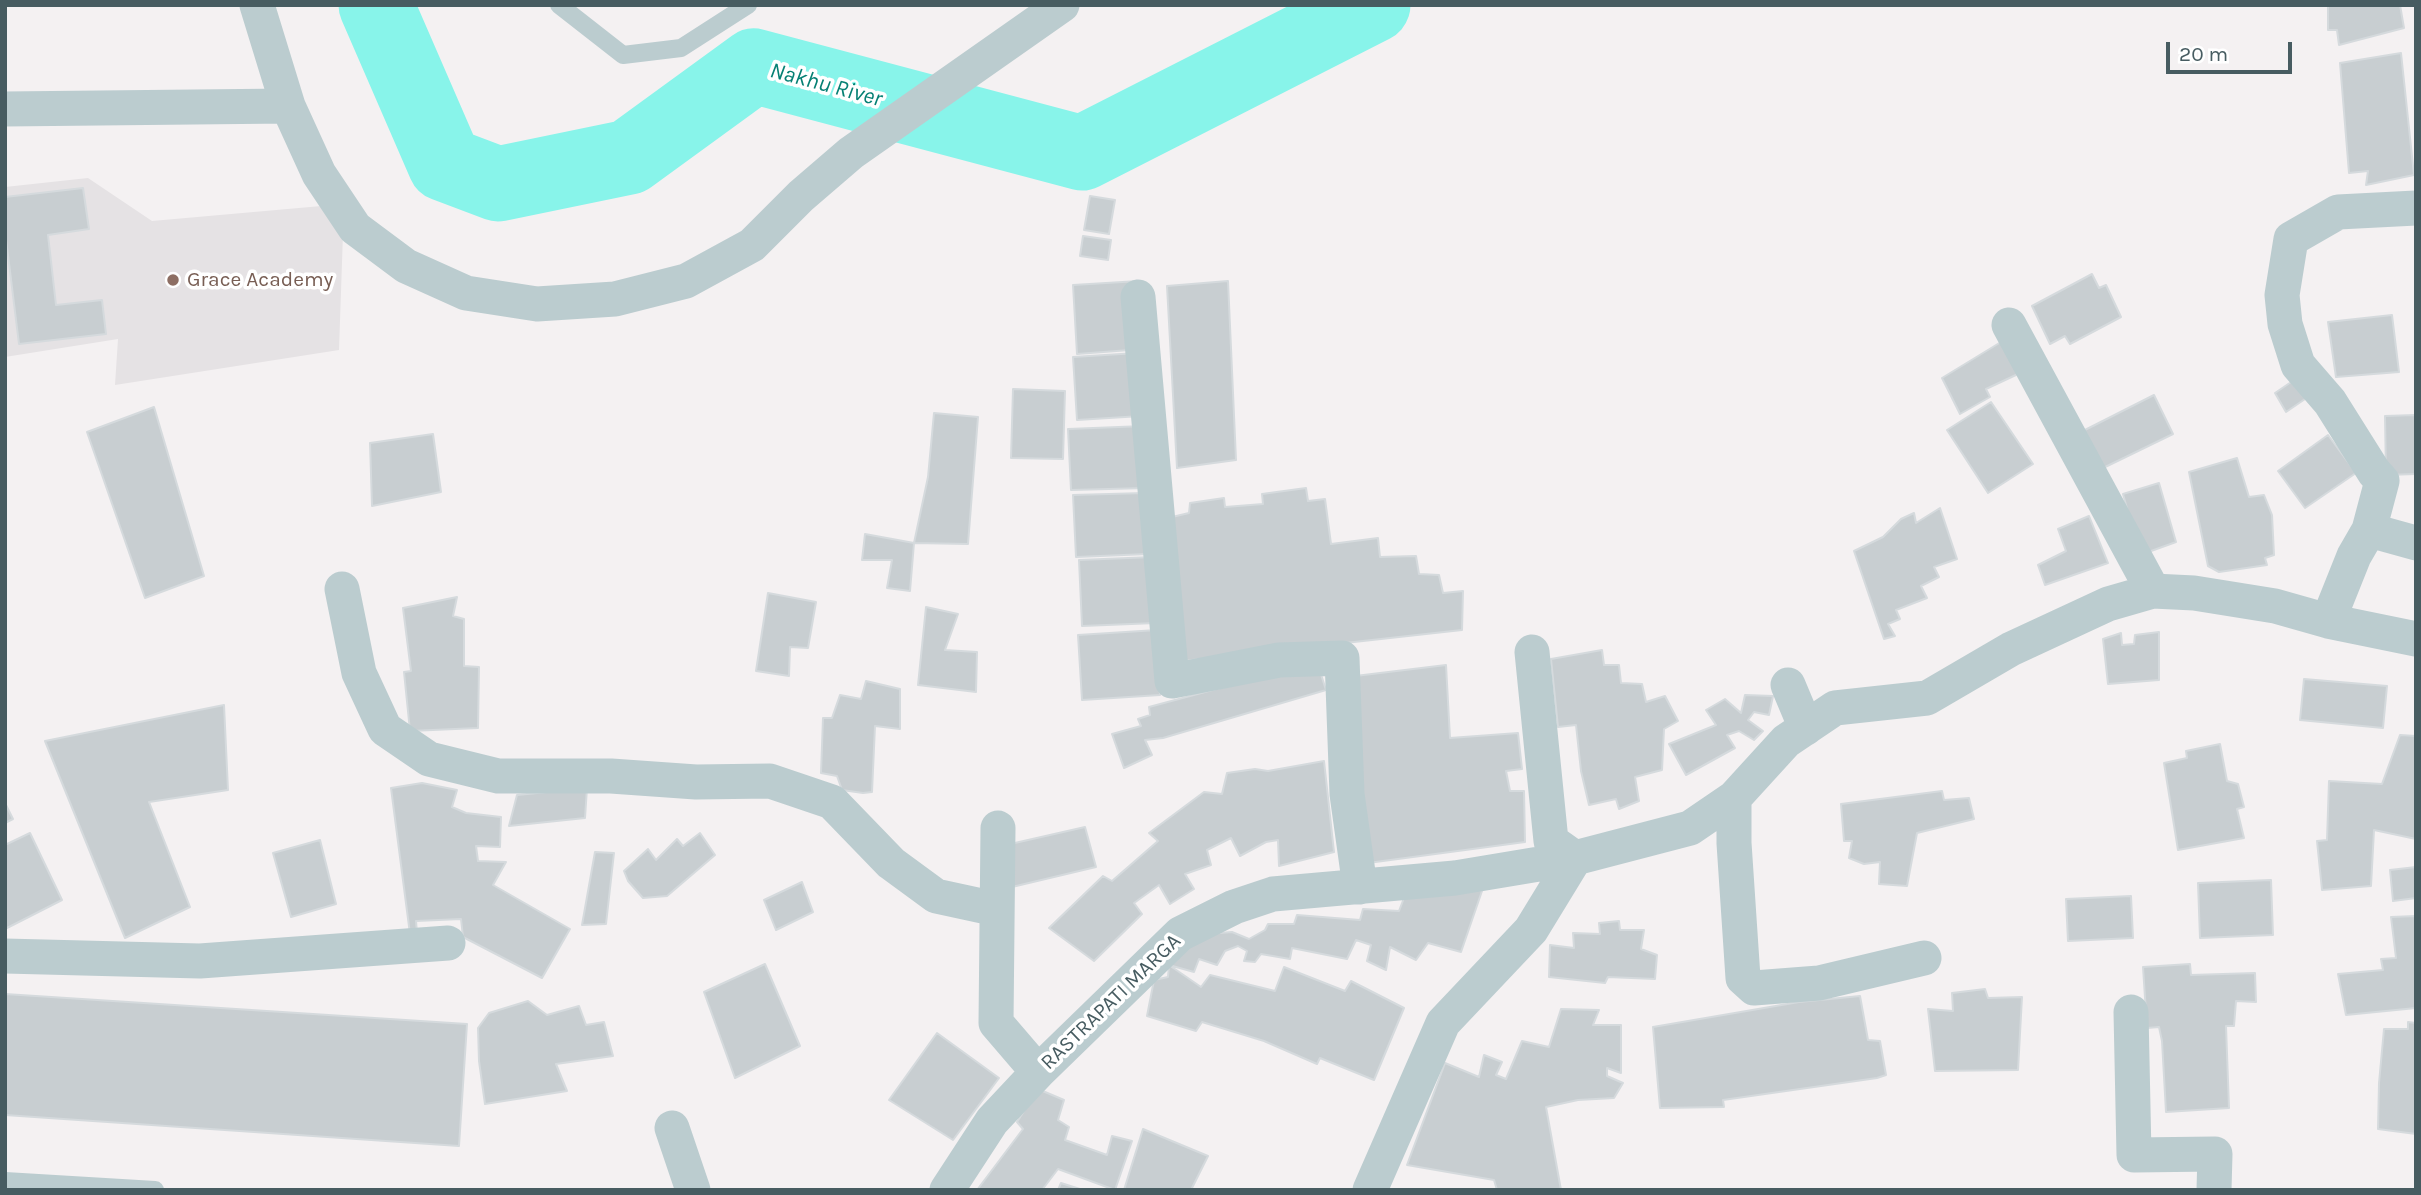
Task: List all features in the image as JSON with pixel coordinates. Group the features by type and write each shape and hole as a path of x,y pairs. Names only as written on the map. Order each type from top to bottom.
{"street":[{"path":"257,5 288,106 319,174 355,228 406,266 466,293 537,304 615,299 686,281 752,244 801,196 851,153 1062,5"},
{"path":"5,109 288,106"},
{"path":"2328,621 2354,556 2369,530 2382,481 2330,402 2298,365 2286,324 2282,295 2291,239 2338,212 2416,208"},
{"path":"1138,297 1172,681 1279,660 1342,658 1347,794 1360,887"},
{"path":"2009,325 2153,591"},
{"path":"2369,530 2416,542"},
{"path":"342,589 359,673 385,729 429,759 498,776 611,776 696,782 770,780 832,802 891,863 936,896 996,909"},
{"name":"RASTRAPATI MARGA","path":"947,1190 992,1121 1038,1072 1180,934 1234,906 1273,894 1455,878 1576,858 1690,828 1734,798 1786,741 1835,709 1927,698 2011,649 2108,604 2153,591 2193,593 2275,606 2328,621 2416,639"},
{"path":"1370,1190 1443,1023 1531,930 1576,858 1551,841 1532,652"},
{"path":"1788,685 1806,728"},
{"path":"1734,798 1734,844 1743,978 1748,983 1754,988 1819,983 1924,958"},
{"path":"998,828 996,1023 1038,1072"},
{"path":"5,956 200,961 448,943"},
{"path":"2131,1012 2134,1155 2215,1153 2214,1190"},
{"path":"672,1128 693,1190"}],"lane":[{"path":"559,5 623,55 681,48 748,5"},
{"path":"5,1181 155,1190"}],"shaded area":[{"name":"Grace Academy","path":"88,178 152,221 344,204 339,350 115,385 118,339 5,357 5,187"}],"building":[{"path":"2328,5 2400,5 2404,28 2339,45 2337,30 2328,30"},
{"path":"2401,53 2414,175 2366,185 2368,171 2349,173 2340,63"},
{"path":"83,188 89,229 48,235 56,305 102,300 106,334 19,344 5,231 5,197"},
{"path":"1090,196 1115,200 1109,234 1084,230"},
{"path":"1083,236 1111,240 1108,260 1080,256"},
{"path":"2092,274 2099,288 2106,285 2121,317 2070,344 2065,336 2050,344 2032,306"},
{"path":"1139,281 1143,349 1077,354 1073,285"},
{"path":"1228,281 1236,460 1177,468 1167,286"},
{"path":"2392,315 2399,372 2336,377 2328,322"},
{"path":"2001,342 2018,374 1986,389 1990,397 1960,414 1942,378"},
{"path":"1137,353 1141,416 1077,420 1073,357"},
{"path":"2297,378 2308,397 2286,412 2275,393"},
{"path":"1013,389 1065,391 1063,459 1011,458"},
{"path":"2154,395 2173,434 2097,471 2077,434"},
{"path":"1991,402 2033,464 1988,493 1947,430"},
{"path":"154,407 204,576 145,598 87,432"},
{"path":"934,413 978,417 968,544 914,543 928,477"},
{"path":"2416,415 2416,474 2386,475 2385,416"},
{"path":"1144,426 1146,488 1071,490 1068,429"},
{"path":"433,434 441,492 372,506 370,443"},
{"path":"2328,435 2356,473 2305,508 2278,471"},
{"path":"2237,458 2249,497 2264,495 2272,515 2274,555 2265,558 2267,565 2219,572 2208,566 2189,472"},
{"path":"2159,483 2176,542 2140,555 2123,494"},
{"path":"1306,488 1308,501 1325,499 1331,544 1378,538 1380,557 1416,556 1419,574 1439,575 1443,593 1463,591 1462,630 1183,661 1172,517 1189,513 1190,503 1224,498 1225,507 1263,504 1262,494"},
{"path":"1145,493 1148,554 1076,557 1073,495"},
{"path":"1940,508 1957,559 1934,567 1939,577 1921,586 1927,598 1896,610 1900,619 1888,624 1895,636 1884,639 1854,551 1883,537 1901,519 1914,513 1916,523"},
{"path":"2089,516 2108,563 2045,585 2038,565 2066,551 2058,529"},
{"path":"865,534 914,543 910,591 887,588 892,560 862,560"},
{"path":"1153,557 1156,623 1082,626 1079,560"},
{"path":"768,593 816,602 808,648 790,647 789,676 756,671"},
{"path":"457,597 453,616 464,619 464,666 479,667 478,728 410,731 404,672 411,671 403,608"},
{"path":"926,607 958,614 945,650 977,652 976,692 918,685"},
{"path":"1157,630 1160,695 1082,700 1078,635"},
{"path":"2159,632 2159,680 2108,684 2103,639 2121,633 2122,645 2134,644 2135,635"},
{"path":"1602,650 1604,665 1619,665 1621,683 1642,684 1646,702 1665,696 1678,721 1664,729 1662,770 1635,777 1639,801 1619,809 1616,799 1589,805 1581,771 1576,725 1558,727 1551,659"},
{"path":"1317,662 1326,690 1163,738 1145,740 1152,755 1124,768 1112,734 1141,726 1138,719 1150,715 1149,707"},
{"path":"1446,665 1450,738 1518,733 1522,769 1506,771 1510,791 1524,791 1525,842 1368,863 1347,677"},
{"path":"2304,679 2387,686 2383,728 2300,720"},
{"path":"866,681 900,689 900,729 875,726 872,792 863,793 842,790 837,776 821,773 823,718 832,718 840,695 861,699"},
{"path":"1745,695 1773,696 1769,715 1754,712 1748,720 1763,731 1754,740 1739,731 1727,735 1735,748 1686,775 1669,744 1716,725 1706,710 1725,699 1741,713"},
{"path":"224,705 228,790 149,802 190,907 125,938 45,741"},
{"path":"2400,735 2416,736 2416,839 2374,830 2371,886 2322,890 2317,841 2327,840 2329,781 2382,784"},
{"path":"2220,744 2227,781 2238,784 2244,807 2237,809 2244,838 2178,850 2164,763 2187,758 2186,751"},
{"path":"1324,761 1334,852 1279,866 1278,840 1266,842 1240,856 1231,838 1207,850 1211,865 1185,874 1194,889 1170,904 1159,885 1134,903 1142,914 1094,961 1049,928 1103,876 1112,881 1158,841 1149,833 1204,792 1222,794 1227,773 1255,769 1268,771"},
{"path":"422,783 457,790 452,807 466,813 501,817 500,847 476,846 478,861 506,862 493,885 570,929 542,978 463,937 461,919 416,921 417,933 410,934 391,788"},
{"path":"587,788 585,818 509,826 517,795"},
{"path":"1942,791 1944,800 1969,798 1974,819 1917,833 1907,886 1879,884 1880,862 1864,864 1849,858 1852,841 1844,841 1841,804"},
{"path":"5,803 13,819 5,823"},
{"path":"1085,827 1096,867 1012,887 1006,845"},
{"path":"30,833 62,900 5,929 5,845"},
{"path":"700,833 715,855 667,896 643,898 628,881 624,871 648,849 656,860 677,839 683,846"},
{"path":"320,840 336,904 291,917 273,853"},
{"path":"595,852 614,853 606,924 582,925"},
{"path":"2416,867 2416,898 2393,901 2390,870"},
{"path":"2271,880 2273,935 2200,938 2198,883"},
{"path":"802,882 813,912 776,930 764,900"},
{"path":"1459,883 1482,891 1461,952 1428,943 1416,960 1390,947 1386,970 1367,961 1371,945 1356,940 1347,959 1292,948 1290,959 1261,954 1255,962 1244,961 1247,951 1238,946 1225,951 1217,965 1199,959 1194,972 1169,965 1194,935 1232,932 1249,939 1265,930 1268,924 1294,924 1297,915 1360,920 1363,909 1399,911 1407,890"},
{"path":"2131,896 2133,938 2068,941 2066,899"},
{"path":"2416,916 2416,1008 2346,1015 2338,974 2383,970 2381,959 2396,958 2391,917"},
{"path":"1619,921 1620,930 1644,930 1641,949 1657,955 1655,979 1608,977 1605,983 1549,977 1550,945 1574,948 1573,933 1600,934 1599,923"},
{"path":"765,964 800,1046 735,1078 704,992"},
{"path":"2190,964 2191,975 2255,973 2256,1002 2236,1001 2234,1026 2226,1026 2229,1108 2166,1112 2162,1041 2159,1027 2147,1028 2143,967"},
{"path":"1169,965 1201,987 1210,975 1275,991 1284,967 1345,991 1351,981 1404,1008 1374,1080 1320,1058 1317,1064 1264,1041 1202,1022 1196,1031 1147,1016 1154,980 1168,977"},
{"path":"1985,989 1988,998 2022,997 2018,1070 1935,1071 1928,1009 1953,1011 1952,993"},
{"path":"5,994 467,1024 459,1146 5,1115"},
{"path":"1860,996 1868,1040 1880,1041 1886,1075 1723,1100 1724,1107 1660,1108 1653,1027 1799,1002"},
{"path":"528,1001 547,1015 579,1006 586,1025 604,1022 613,1056 556,1064 567,1091 485,1104 478,1028 489,1013"},
{"path":"1561,1009 1599,1010 1593,1025 1621,1025 1621,1073 1607,1068 1607,1076 1623,1083 1614,1098 1578,1100 1546,1107 1561,1190 1497,1190 1494,1180 1407,1165 1445,1063 1479,1077 1484,1055 1502,1062 1496,1075 1506,1079 1522,1041 1549,1047"},
{"path":"2408,1022 2416,1023 2416,1134 2378,1129 2384,1029 2408,1029"},
{"path":"937,1033 999,1078 953,1140 889,1100"},
{"path":"1038,1089 1064,1100 1058,1120 1069,1127 1065,1140 1107,1155 1112,1136 1132,1141 1115,1190 1058,1169 1042,1190 977,1190 1023,1129 1017,1122"},
{"path":"1143,1129 1208,1156 1191,1190 1124,1190"},
{"path":"1061,1183 1083,1190 1058,1190"}],"waterway":[{"name":"Nakhu River","path":"376,5 445,164 498,184 629,157 754,66 1082,153 1373,5"}],"place":[{"name":"Grace Academy","path":"173,280"}]}
